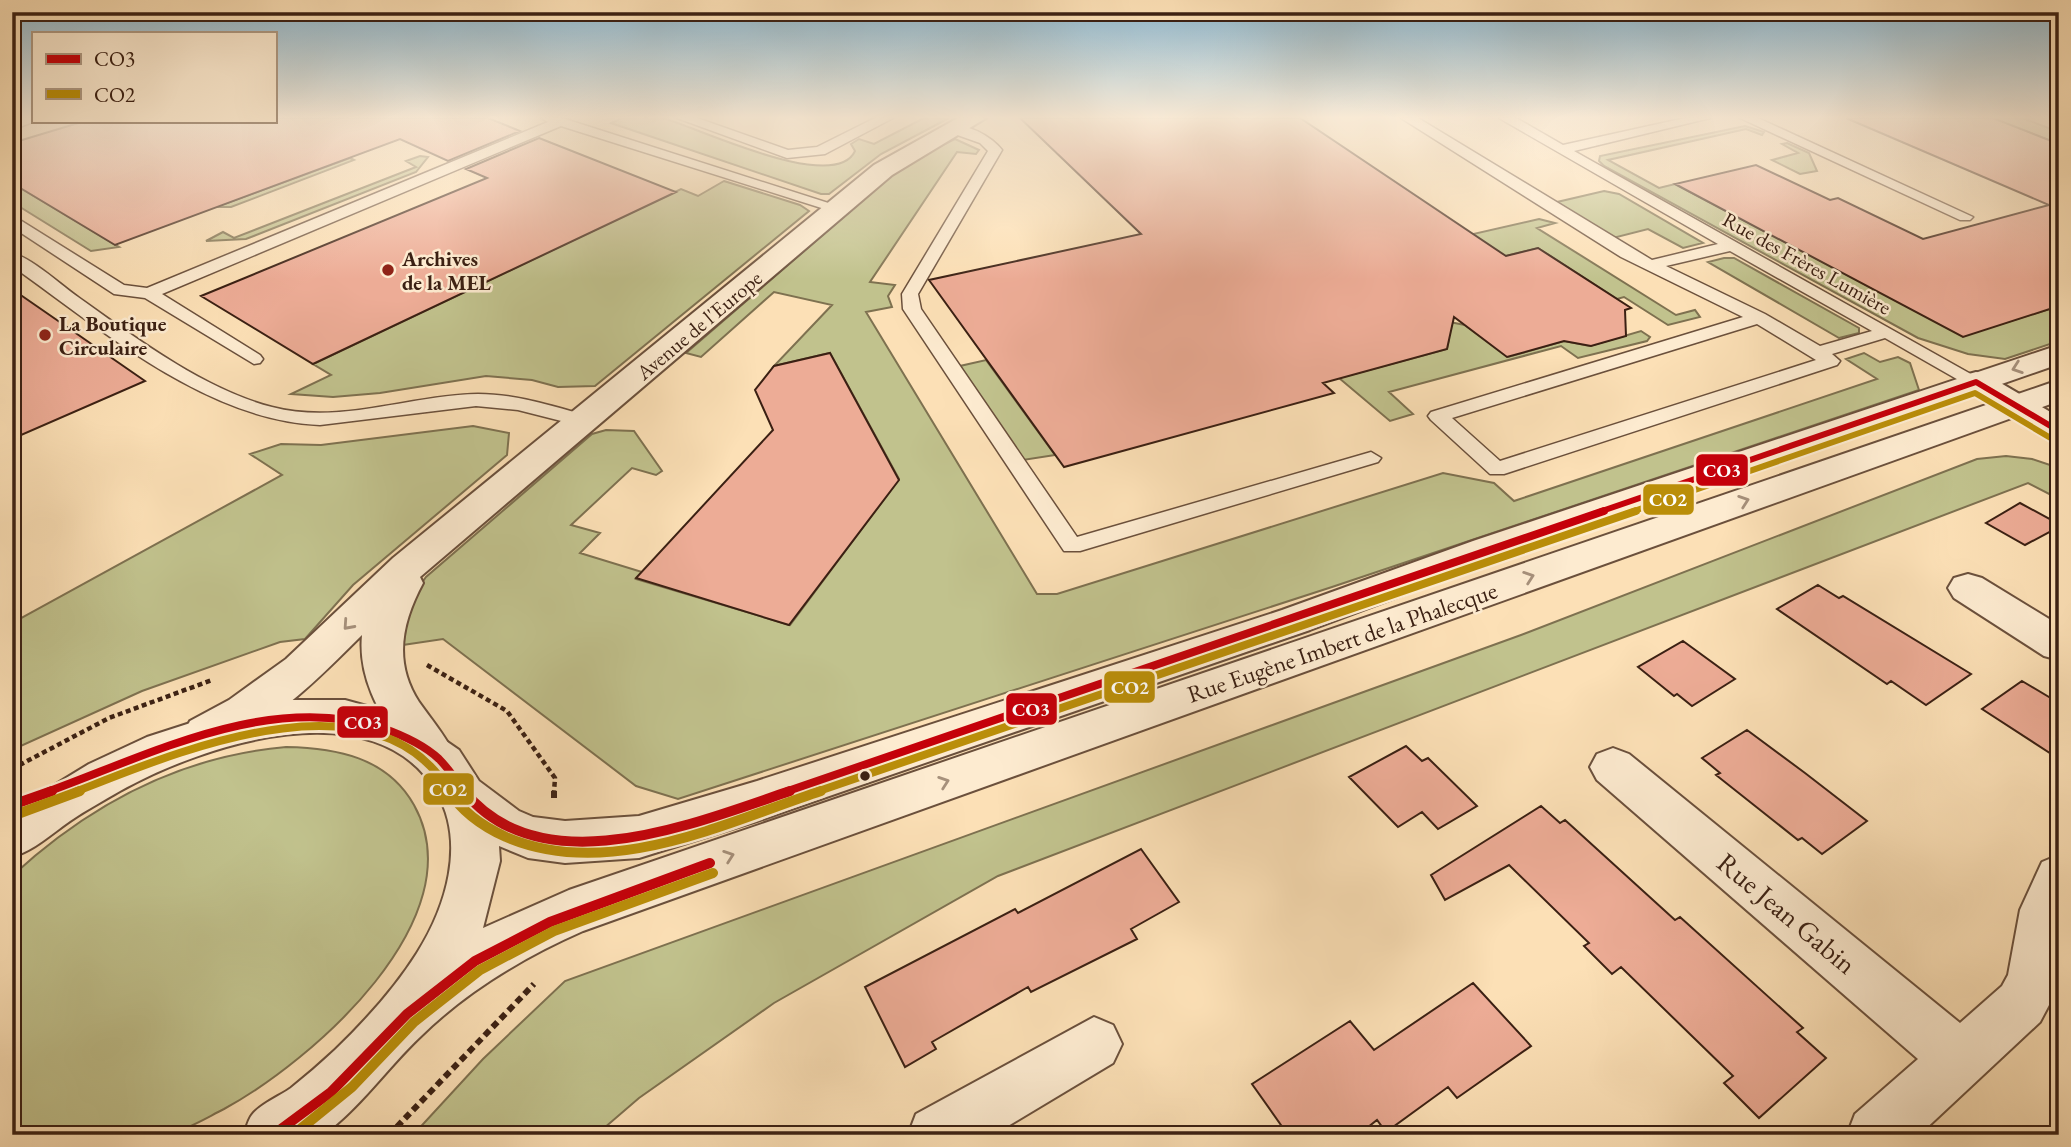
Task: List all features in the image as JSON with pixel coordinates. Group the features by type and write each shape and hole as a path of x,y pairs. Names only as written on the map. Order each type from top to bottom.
{"street":[{"name":"Avenue de l'Europe","path":"205,734 244,712 301,670 384,587 882,172"},
{"name":"Rue Eugène Imbert de la Phalecque","path":"465,796 502,825 528,837 601,842 639,837 758,801 1296,620 1486,550 2059,354"},
{"path":"1976,382 2059,431"},
{"name":"Rue Eugène Imbert de la Phalecque","path":"407,1014 471,963 517,935 569,913 2059,390"},
{"name":"Avenue de l'Europe","path":"431,752 397,707 384,678 380,651 381,627 392,600 435,547"},
{"path":"1968,588 2059,645"},
{"path":"12,805 119,768 205,734 286,718 335,718 398,732 431,752 445,765 465,796 475,835 472,881 466,905 443,958 407,1014 352,1073 273,1135"},
{"name":"Rue Jean Gabin","path":"1613,767 1960,1059"},
{"path":"12,837 58,803 119,768"},
{"path":"1876,1135 2021,1003 2035,984 2044,908 2059,877"},
{"path":"965,1128 1094,1044"}],"lane":[{"path":"12,220 120,290 149,292 433,172"},
{"path":"719,172 836,208"},
{"path":"982,172 909,294 912,309 1072,546 1371,458"},
{"path":"1496,172 1651,265 1759,318 1831,361 1497,469 1438,416 1759,318"},
{"name":"Rue des Frères Lumière","path":"1599,172 1976,382"},
{"path":"1865,172 1965,217"},
{"path":"1651,265 1732,246"},
{"path":"12,258 86,311 218,393 267,414 294,418 344,418 477,400 520,404 585,421"},
{"path":"149,292 254,359"},
{"path":"1817,353 1887,332"}],"path":[{"path":"389,1135 544,974"}],"green space":[{"path":"313,172 324,172 231,207 216,207"},
{"path":"404,172 416,172 246,239 206,241 223,232 234,238"},
{"path":"755,172 858,172 829,194 821,194"},
{"path":"897,172 944,172 870,282 895,285 888,296 892,307 866,312 1037,594 1057,594 1443,473 1494,483 1514,501 1877,379 1846,359 1864,353 1880,362 1898,357 1910,363 1919,390 1332,587 678,799 636,786 443,639 396,646 409,601 426,577 592,434 606,430 634,431 662,471 656,475 632,468 571,525 600,533 580,553 642,572 636,579 790,625 899,479 830,353 774,366 832,305 774,292 701,357 686,353"},
{"path":"1614,172 1629,172 1659,188 1675,184 1963,336 2059,306 2059,341 2005,359 1968,354 1918,338"},
{"path":"724,181 800,205 809,211 595,386 558,387 532,380 486,376 380,393 333,397 291,394 331,375 313,364 681,189 698,196"},
{"path":"12,183 119,247 91,251 12,202"},
{"path":"1604,191 1619,194 1703,243 1683,248 1648,229 1613,238 1557,202"},
{"path":"1539,219 1555,223 1537,228 1676,315 1695,310 1700,317 1668,325 1624,297 1617,299 1538,248 1452,269 1460,237"},
{"path":"1734,258 1859,328 1859,333 1839,338 1708,262"},
{"path":"1439,320 1465,325 1508,357 1564,341 1590,346 1641,331 1650,337 1647,341 1578,358 1561,346 1389,392 1413,414 1390,421 1339,378 1447,349 1449,339 1436,329"},
{"path":"986,360 1055,455 1023,460 960,366"},
{"path":"473,426 509,433 507,455 353,585 305,639 280,642 142,691 12,750 12,623 282,475 250,454 281,444 321,445"},
{"path":"2006,456 2032,459 2059,468 2059,499 2028,483 998,876 774,1003 639,1098 596,1135 413,1135 483,1059 565,981 1521,635 1977,459"},
{"path":"286,747 323,750 359,758 390,776 414,805 427,849 423,894 405,938 375,982 339,1022 299,1058 260,1087 181,1131 154,1136 12,1135 12,876 73,827 138,788 210,761 247,752"}],"building":[{"path":"12,172 313,172 115,245 12,183"},
{"name":"Archives de la MEL","path":"472,172 624,172 676,192 313,364 201,296 487,178"},
{"path":"1076,172 1380,172 1506,256 1538,248 1631,308 1625,310 1626,336 1591,346 1564,341 1507,357 1454,317 1447,349 1323,383 1334,393 1064,467 929,280 1141,234"},
{"path":"1728,172 1770,172 1830,200 1838,198 1923,239 2049,205 1971,172 2059,172 2059,306 1963,337 1675,184"},
{"name":"La Boutique Circulaire","path":"12,289 145,381 12,439"},
{"path":"830,353 899,480 789,625 636,578 773,430 755,390 774,366"},
{"path":"2020,503 2059,524 2059,527 2025,545 1986,523"},
{"path":"1818,585 1839,598 1843,596 1971,674 1926,705 1891,681 1887,684 1777,609"},
{"path":"1683,641 1735,679 1692,706 1677,694 1674,696 1638,667"},
{"path":"2022,681 2059,703 2059,759 1982,709"},
{"path":"1747,730 1867,821 1822,854 1802,838 1798,840 1716,775 1720,773 1702,758"},
{"path":"1406,746 1422,761 1428,758 1477,806 1438,829 1422,812 1398,827 1349,777"},
{"path":"1541,806 1560,823 1565,820 1675,920 1680,917 1803,1028 1797,1032 1826,1058 1759,1118 1724,1083 1733,1076 1621,967 1612,974 1584,946 1589,943 1509,865 1445,900 1431,875"},
{"path":"1141,849 1179,902 1131,929 1137,939 1031,992 1028,987 932,1042 936,1049 905,1067 865,987 1015,909 1018,913"},
{"path":"1473,983 1531,1046 1457,1098 1448,1087 1386,1132 1377,1120 1358,1135 1288,1135 1252,1084 1350,1021 1374,1050"}],"transit line":[{"name":"CO3","path":"12,805 223,729 267,720 311,717 356,720 406,736 438,758 480,811 521,833 569,842 639,837 700,821 1002,719 1976,382 2059,431"},
{"name":"CO2","path":"15,815 188,749 233,736 278,728 323,727 368,733 407,748 433,768 452,796 475,819 496,833 518,842 567,852 618,851 642,847 703,832 1071,707 1975,393 2054,440"},
{"name":"CO3","path":"273,1135 331,1092 407,1014 475,961 550,922 710,863"},
{"name":"CO2","path":"293,1135 352,1087 414,1022 480,970 554,931 713,873"}],"place":[{"name":"Archives de la MEL","path":"388,270"},
{"name":"La Boutique Circulaire","path":"45,335"}]}
